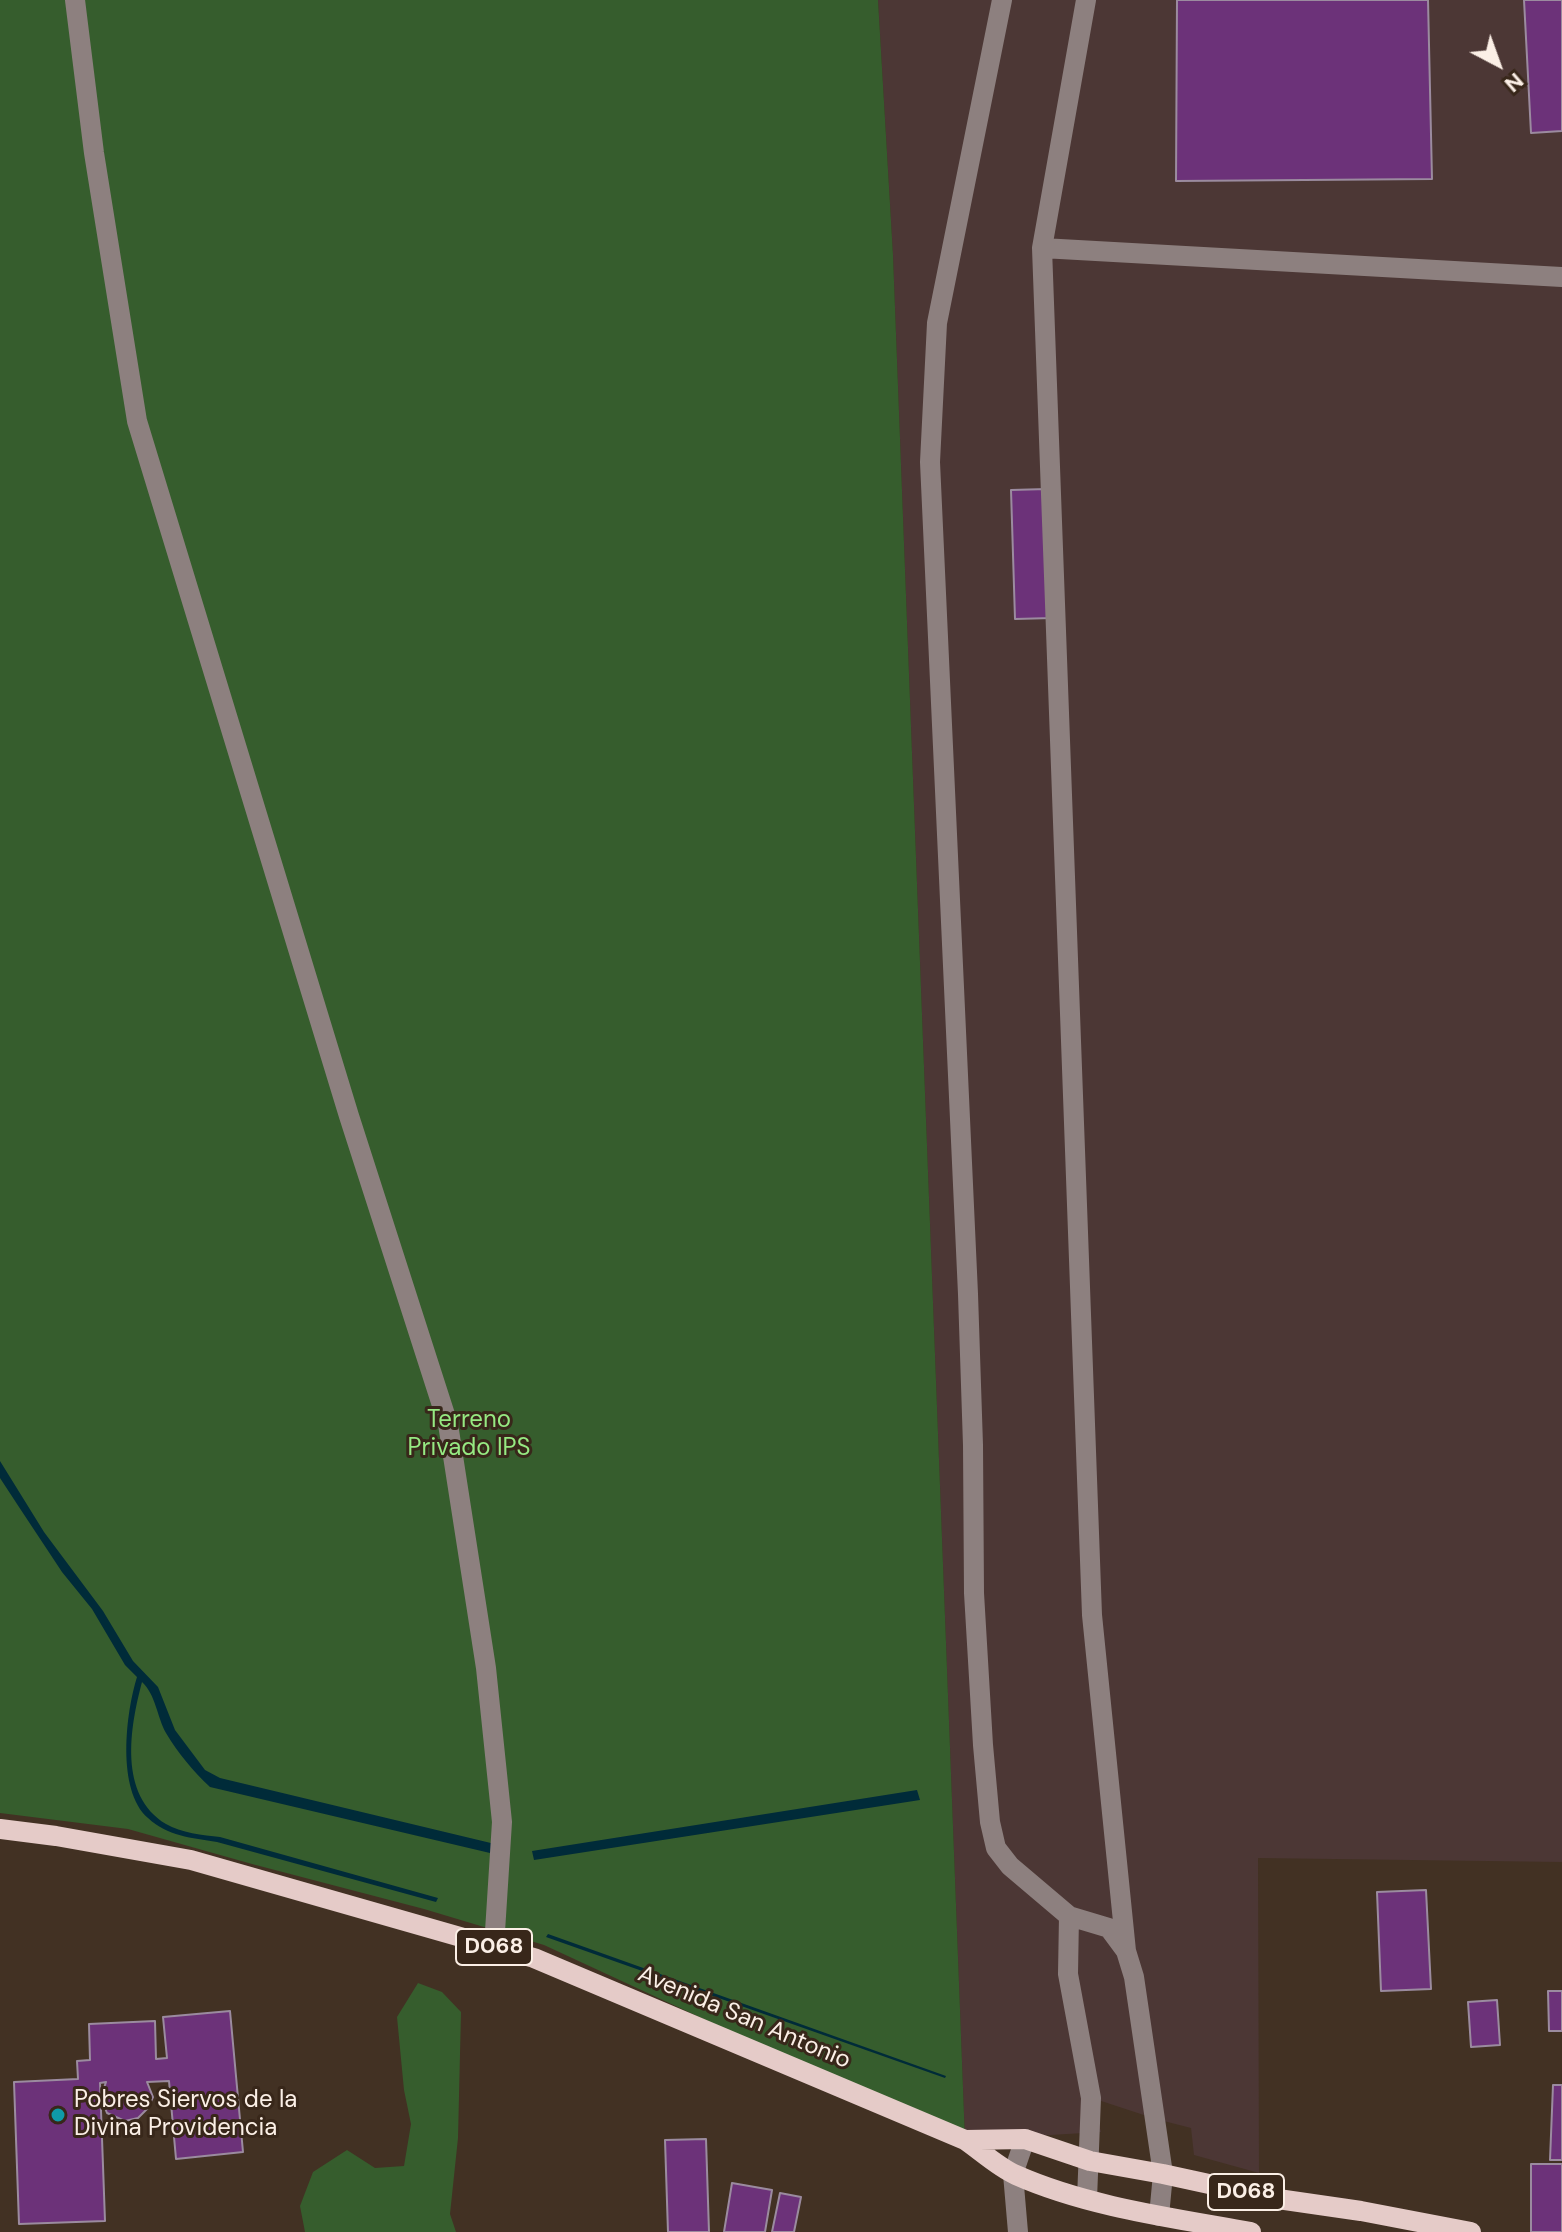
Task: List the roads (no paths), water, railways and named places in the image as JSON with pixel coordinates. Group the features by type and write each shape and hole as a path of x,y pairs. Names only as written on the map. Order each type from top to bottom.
{"main road":[{"name":"Avenida San Antonio","path":"0,1829 191,1860 534,1958 965,2140 1025,2139 1090,2161 1278,2199 1471,2232"},
{"name":"D068","path":"965,2140 1013,2174 1087,2199 1159,2216 1251,2232"}],"street":[{"path":"75,0 94,153 137,421 349,1116 448,1424 486,1668 502,1822 494,1947"},
{"path":"1002,0 937,323 930,462 968,1294 974,1593 984,1760 990,1822 996,1848 1010,1866 1069,1916 1109,1928 1126,1951"},
{"path":"1086,0 1042,248 1092,1615 1126,1951 1134,1977 1163,2174 1159,2216"},
{"path":"1042,248 1562,277"},
{"path":"1069,1916 1068,1974 1091,2098 1087,2199"},
{"path":"1018,2232 1013,2174 1025,2139"}],"water":[{"path":"0,1461 44,1532 103,1611 133,1661 158,1687 175,1730 205,1770 220,1778 495,1844 490,1853 210,1787 186,1762 171,1740 142,1682 132,1739 134,1778 140,1796 166,1824 185,1832 220,1837 438,1898 436,1902 217,1842 180,1835 155,1824 138,1805 128,1770 127,1730 137,1677 125,1665 92,1609 62,1572 0,1478"},
{"path":"917,1790 920,1800 534,1860 532,1851"},
{"path":"548,1934 946,2076 546,1937"}],"place":[{"name":"Pobres Siervos de la Divina Providencia","path":"58,2115"}],"park label":[{"name":"Terreno Privado IPS","path":"469,1435"}]}
